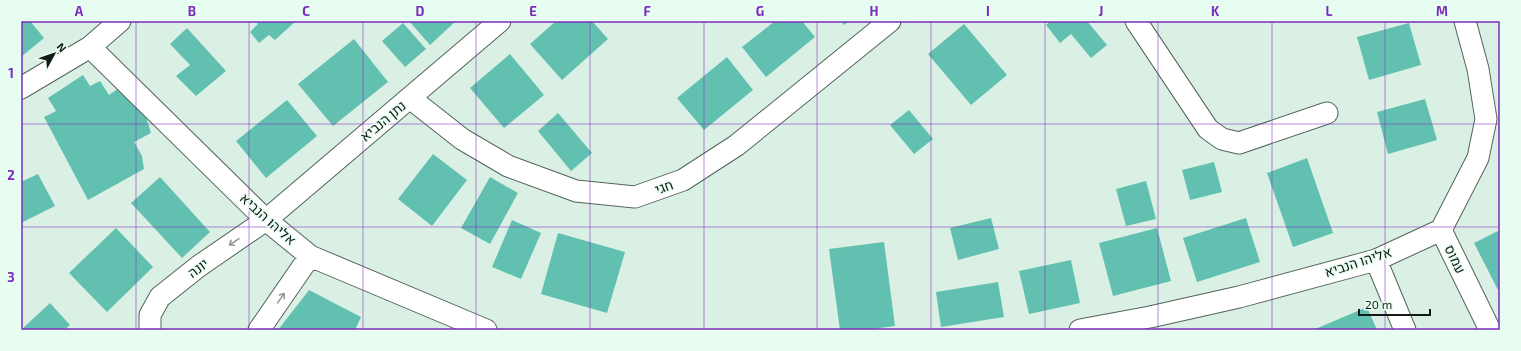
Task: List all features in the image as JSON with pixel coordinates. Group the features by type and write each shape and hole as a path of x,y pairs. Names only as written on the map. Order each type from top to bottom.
{"street":[{"path":"21,88 90,47 120,21"},
{"name":"נתן הנביא","path":"266,220 500,21"},
{"name":"חגי","path":"410,98 462,139 508,166 576,191 635,197 683,180 736,145 890,21"},
{"path":"1136,21 1208,129 1222,139 1239,143 1327,113"},
{"path":"1441,230 1478,158 1486,119 1478,69 1465,21"},
{"name":"אליהו הנביא","path":"90,47 266,220 310,256 486,330"},
{"name":"יונה","path":"150,330 150,315 160,297 199,266 266,220"},
{"name":"אליהו הנביא","path":"1080,330 1152,323 1238,297 1376,260 1441,230"},
{"name":"עמוס","path":"1441,230 1490,330"},
{"path":"259,330 310,256"},
{"path":"1376,260 1405,330"}],"building":[{"path":"21,21 30,21 44,38 21,57"},
{"path":"255,21 296,21 275,40 269,35 259,43 250,32 258,24"},
{"path":"409,21 456,21 430,45"},
{"path":"556,21 592,21 608,39 562,80 530,44"},
{"path":"775,21 802,21 815,37 766,77 742,47"},
{"path":"841,21 849,21 844,25"},
{"path":"1051,21 1087,21 1107,45 1091,58 1071,34 1060,43 1046,25"},
{"path":"403,23 426,49 405,67 382,41"},
{"path":"1409,23 1421,65 1369,80 1357,37"},
{"path":"964,24 1007,75 971,105 928,54"},
{"path":"187,28 226,71 196,96 176,76 190,65 170,44"},
{"path":"354,39 388,82 333,126 298,84"},
{"path":"510,54 544,95 504,128 470,88"},
{"path":"727,57 753,90 704,130 677,98"},
{"path":"83,75 90,86 100,81 109,95 119,88 146,117 151,133 134,142 142,156 144,169 88,200 44,117 56,111 48,98"},
{"path":"1425,99 1437,140 1388,154 1377,112"},
{"path":"287,100 317,136 266,178 236,141"},
{"path":"909,110 933,139 914,154 890,125"},
{"path":"558,113 592,153 571,171 538,131"},
{"path":"433,154 467,180 432,226 398,199"},
{"path":"1307,158 1333,233 1293,247 1267,173"},
{"path":"1214,162 1222,192 1190,200 1182,170"},
{"path":"38,174 55,206 21,223 21,177 23,181"},
{"path":"160,177 210,232 182,258 131,203"},
{"path":"490,177 518,193 490,244 461,228"},
{"path":"1146,181 1156,219 1126,226 1116,189"},
{"path":"991,218 999,249 958,260 950,228"},
{"path":"1246,218 1260,262 1197,282 1183,238"},
{"path":"512,220 541,233 521,279 492,267"},
{"path":"116,228 153,267 107,312 69,273"},
{"path":"1157,228 1171,281 1113,296 1099,243"},
{"path":"1500,230 1500,289 1498,290 1474,243"},
{"path":"558,233 625,252 607,313 541,294"},
{"path":"884,242 895,326 864,330 840,330 829,249"},
{"path":"1071,260 1080,303 1029,314 1019,271"},
{"path":"998,282 1004,317 941,327 936,292"},
{"path":"309,290 361,317 355,330 278,330"},
{"path":"50,303 70,325 64,330 21,330"},
{"path":"1367,307 1377,330 1313,330"}]}
